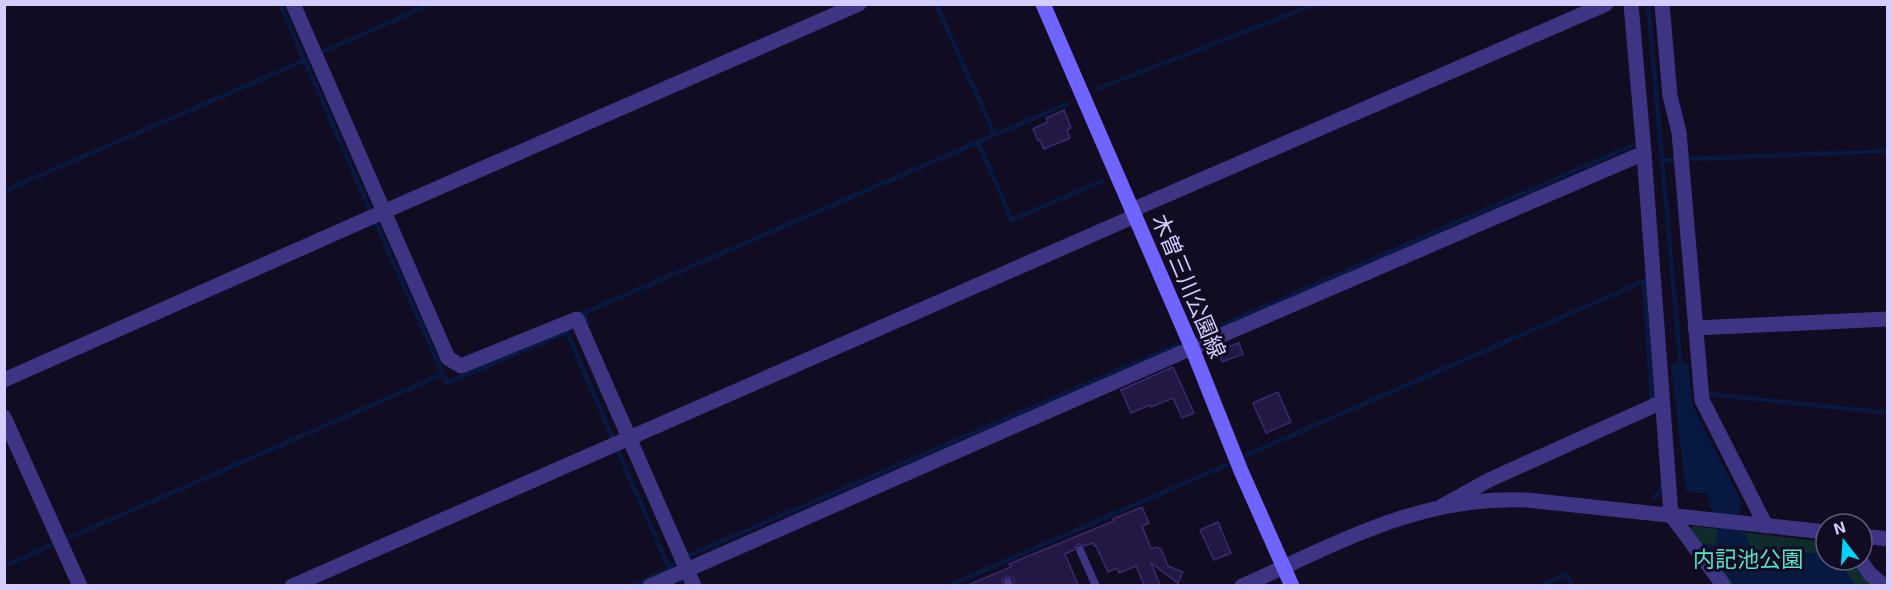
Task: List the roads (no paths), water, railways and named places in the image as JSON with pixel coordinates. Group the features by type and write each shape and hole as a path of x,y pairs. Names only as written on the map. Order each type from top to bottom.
{"main road":[{"name":"木曽三川公園線","path":"1043,4 1192,348 1241,471 1292,585"}],"street":[{"path":"293,4 448,358 461,366 577,319 694,585"},
{"path":"4,380 859,4"},
{"path":"292,585 630,438 1606,4"},
{"path":"1631,4 1671,515 1724,585"},
{"path":"1662,4 1670,96 1679,132 1702,400 1766,526"},
{"path":"650,585 1644,153"},
{"path":"1695,328 1887,319"},
{"path":"1442,507 1489,480 1662,402"},
{"path":"4,417 80,585"},
{"path":"1242,585 1403,516 1471,501 1519,500 1814,531"},
{"path":"1869,572 1884,585"}],"lane":[{"path":"1080,550 1096,585"}],"water":[{"path":"1688,363 1693,407 1742,502 1739,514 1751,549 1814,553 1814,572 1847,572 1856,585 1734,585 1699,543 1716,545 1718,528 1706,493 1686,492 1671,364"}],"waterway":[{"path":"280,4 371,212"},
{"path":"320,53 431,4"},
{"path":"936,4 995,135"},
{"path":"1097,89 1316,4"},
{"path":"1648,4 1681,369"},
{"path":"4,191 310,58"},
{"path":"585,325 588,323 584,313 1066,104"},
{"path":"978,142 1012,220 1102,181"},
{"path":"1198,336 1633,145"},
{"path":"1689,159 1888,151"},
{"path":"1661,160 1674,160"},
{"path":"376,223 447,383 567,332 614,441"},
{"path":"1247,455 1644,281 1652,398"},
{"path":"685,557 1177,345"},
{"path":"64,540 443,374"},
{"path":"1709,394 1888,413"},
{"path":"618,451 670,570"},
{"path":"948,586 1226,465"},
{"path":"1654,498 1662,486"},
{"path":"4,566 52,545"},
{"path":"632,586 670,569 674,563"},
{"path":"1540,586 1567,574 1572,586"}],"park label":[{"name":"内記池公園","path":"1748,559"}]}
